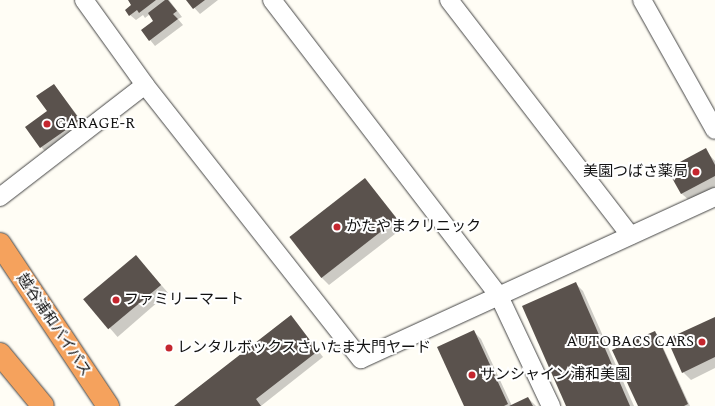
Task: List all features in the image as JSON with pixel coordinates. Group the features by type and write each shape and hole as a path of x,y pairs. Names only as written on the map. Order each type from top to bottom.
{"highway":[{"name":"越谷浦和バイパス","path":"0,244 108,406"},
{"path":"0,354 43,406"}],"street":[{"path":"84,0 145,85 361,359 715,197"},
{"path":"272,0 499,296 551,406"},
{"path":"449,0 630,235"},
{"path":"642,0 715,130"},
{"path":"0,197 145,85"}],"building":[{"path":"128,0 156,0 139,13 137,10 129,16 125,10 131,5"},
{"path":"165,0 168,0 177,11 173,14 178,19 149,41 141,30 153,21 148,13"},
{"path":"186,0 205,0 193,9"},
{"path":"54,84 80,120 40,148 25,127 47,111 36,96"},
{"path":"706,148 715,165 715,176 681,194 667,169"},
{"path":"365,178 397,219 321,278 289,237"},
{"path":"136,255 161,285 108,329 83,299"},
{"path":"576,282 630,406 566,406 522,306"},
{"path":"291,315 318,351 256,399 261,406 174,406"},
{"path":"715,317 715,357 682,373 667,339"},
{"name":"サンシャイン浦和美園","path":"474,330 508,404 504,406 464,406 437,347"},
{"path":"655,331 688,404 684,406 638,406 612,350"},
{"path":"528,397 533,406 509,406"}],"place":[{"name":"GARAGE-R","path":"47,124"},
{"name":"美園つばさ薬局","path":"696,172"},
{"name":"かたやまクリニック","path":"337,227"},
{"name":"ファミリーマート","path":"116,300"},
{"name":"AUTOBACS CARS","path":"702,342"},
{"name":"レンタルボックスさいたま大門ヤード","path":"169,348"},
{"name":"サンシャイン浦和美園","path":"472,375"}]}
